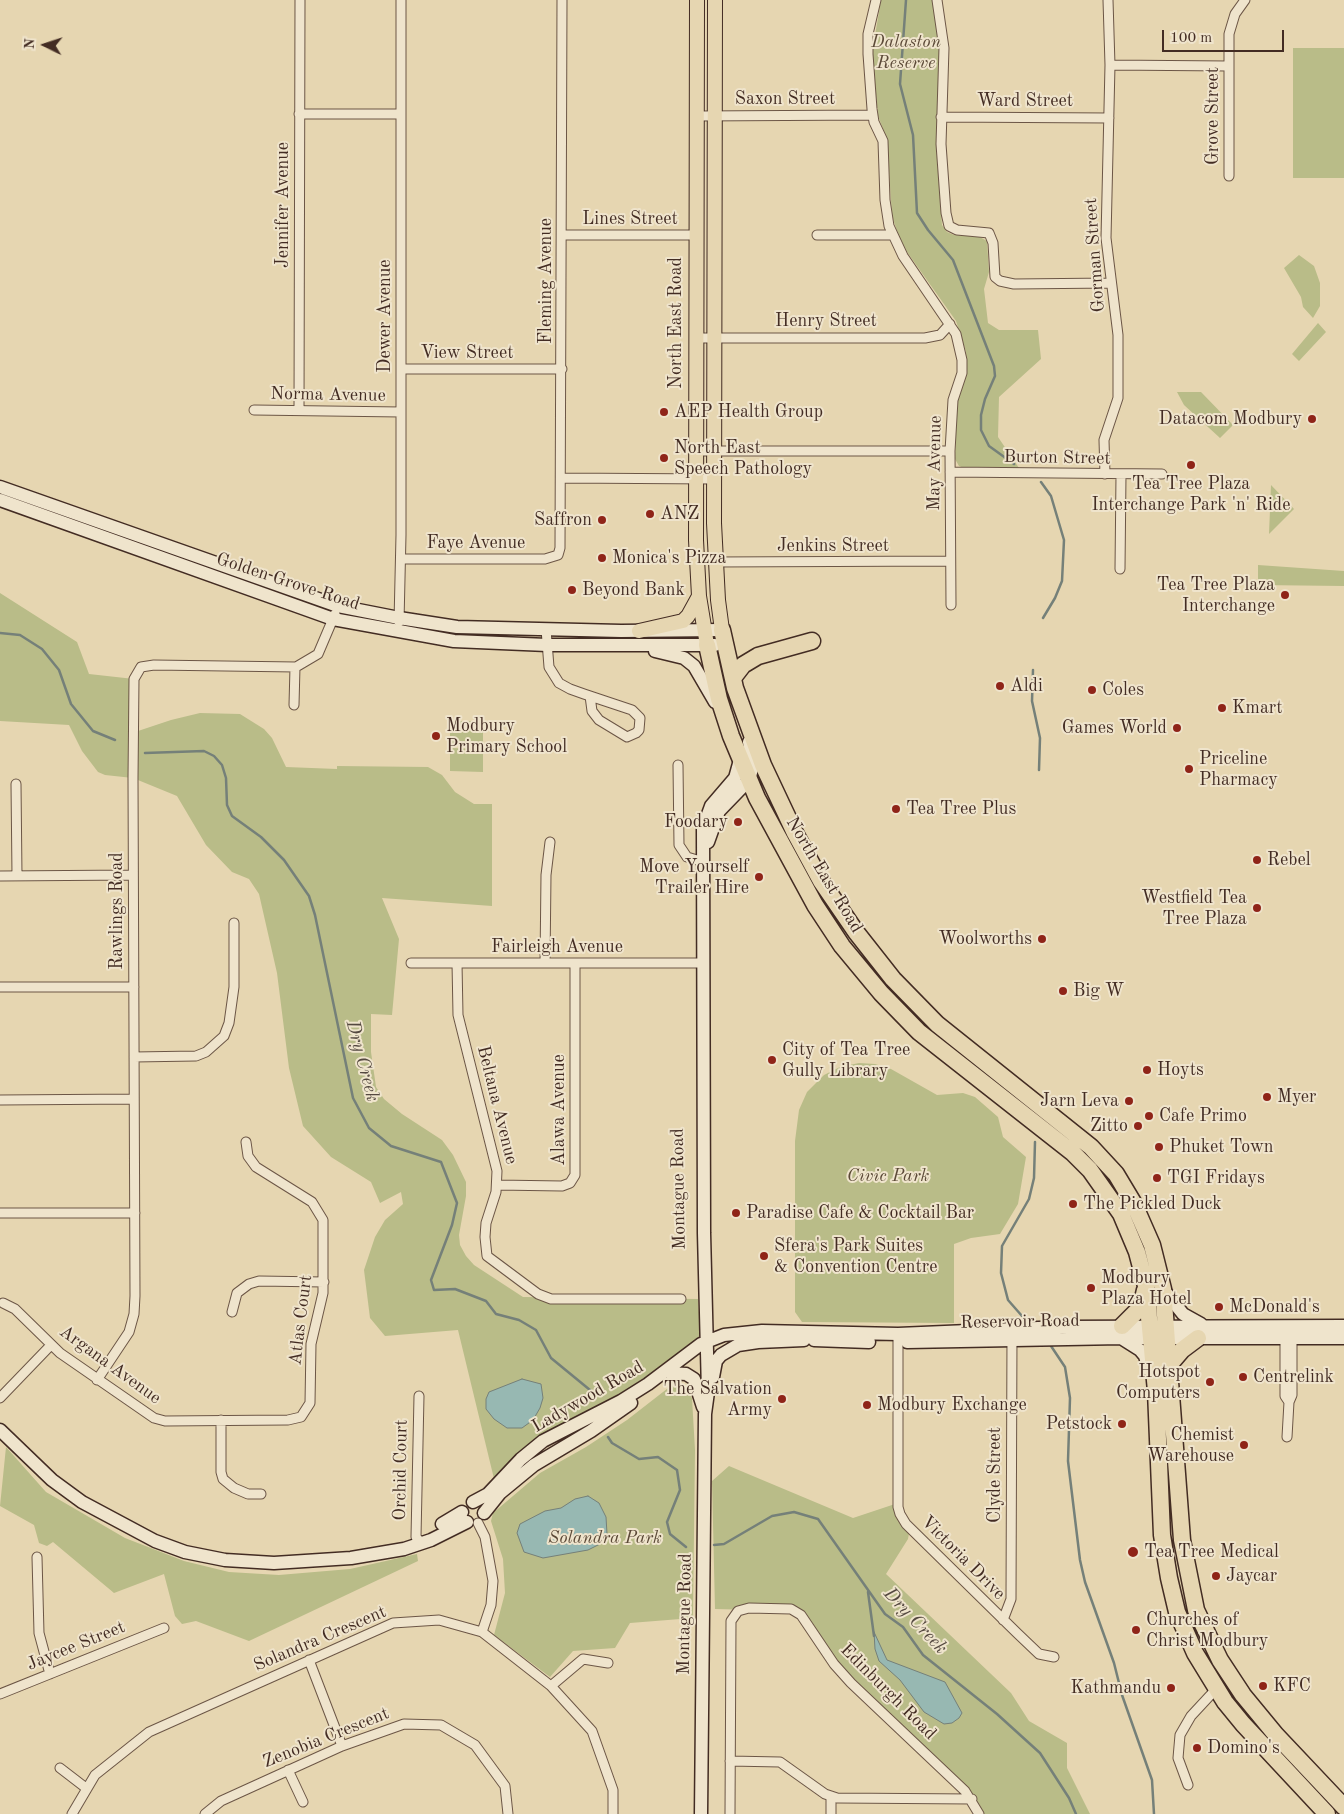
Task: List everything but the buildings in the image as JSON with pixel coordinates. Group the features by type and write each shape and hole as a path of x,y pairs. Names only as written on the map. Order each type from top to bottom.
{"highway":[{"name":"North East Road","path":"724,637 743,714 778,798 827,889 874,956 913,1001 1033,1107 1090,1170 1107,1191 1132,1239 1146,1286 1156,1391 1162,1535 1168,1578 1178,1612 1201,1663 1243,1724 1327,1814"},
{"name":"North East Road","path":"705,638 719,699 749,780 811,898 826,923 858,966 919,1032 968,1072 1033,1107 1092,1147 1116,1174 1146,1231 1156,1258 1163,1289 1182,1540 1196,1610 1230,1677 1272,1730 1344,1807"},
{"path":"733,678 743,665 758,656 812,642"},
{"path":"811,898 827,889"},
{"path":"1122,1332 1140,1307 1146,1286"},
{"path":"1170,1364 1201,1331"},
{"path":"1196,1610 1190,1615 1199,1642 1201,1663"},
{"path":"1217,1688 1230,1677"}],"main road":[{"name":"North East Road","path":"697,0 696,479 699,596 705,638"},
{"name":"North East Road","path":"715,0 715,562 724,637"},
{"name":"Golden Grove Road","path":"0,487 338,606 457,627 639,631 705,638"},
{"name":"Golden Grove Road","path":"0,500 333,619 397,632 454,641 547,645 634,646 724,637"},
{"path":"639,631 683,621 688,616 699,596"},
{"path":"634,646 684,658 694,666 704,679 729,729"},
{"path":"743,714 752,764 749,780"},
{"name":"Montague Road","path":"701,1814 705,1414 703,835 706,816 715,800 732,782 740,760"},
{"name":"Montague Road","path":"704,862 711,830 719,811 749,780"},
{"path":"1163,1289 1183,1314 1201,1331"},
{"name":"Reservoir Road","path":"704,1347 748,1338 804,1340 1344,1326"},
{"name":"Reservoir Road","path":"704,1347 736,1332 762,1331 898,1338"},
{"name":"Reservoir Road","path":"1201,1331 1289,1338 1344,1338"},
{"path":"1122,1332 1145,1356 1156,1391"},
{"path":"705,1414 716,1361 720,1355 730,1348 748,1343 804,1340"},
{"name":"Ladywood Road","path":"0,1430 52,1480 82,1502 155,1541 185,1552 224,1560 274,1563 351,1558 390,1550 473,1517 534,1465 590,1432 704,1347"},
{"name":"Ladywood Road","path":"473,1517 464,1506 488,1494 521,1460 543,1441 622,1401 704,1347"},
{"path":"670,1374 686,1374 694,1380 705,1414"}],"street":[{"name":"Jennifer Avenue","path":"299,410 300,0"},
{"name":"Dewer Avenue","path":"397,632 401,559 402,114 400,0"},
{"name":"Fleming Avenue","path":"552,558 558,554 560,548 562,478 562,0"},
{"name":"May Avenue","path":"876,0 868,40 873,115 882,141 885,200 892,235 902,256 950,324 960,346 962,360 962,373 953,400 950,451 951,606"},
{"path":"937,0 944,48 941,117 947,222 957,230 989,233 992,237 995,277 1000,281 1014,284 1111,283"},
{"name":"Gorman Street","path":"1105,474 1105,434 1118,398 1118,335 1106,238 1110,65 1108,0"},
{"name":"Grove Street","path":"1229,176 1228,66 1231,23 1238,8 1245,0"},
{"path":"1110,65 1228,66"},
{"path":"299,114 402,114"},
{"name":"Saxon Street","path":"697,116 873,115"},
{"name":"Ward Street","path":"941,117 1109,118"},
{"name":"Lines Street","path":"563,235 697,236"},
{"path":"817,235 892,235"},
{"name":"Henry Street","path":"696,338 925,338 940,335 950,324"},
{"name":"View Street","path":"401,369 562,369"},
{"name":"Norma Avenue","path":"254,410 401,412"},
{"path":"696,451 950,451"},
{"name":"Burton Street","path":"950,472 1162,474"},
{"path":"1120,569 1121,475"},
{"path":"562,478 715,479"},
{"name":"Faye Avenue","path":"401,559 552,558"},
{"name":"Jenkins Street","path":"715,562 950,561"},
{"path":"294,705 295,667 318,654 338,606"},
{"path":"546,629 549,666 555,678 563,686 590,696 638,714 641,724 639,730 627,737 599,720 592,711 590,696"},
{"name":"Rawlings Road","path":"97,1380 129,1332 134,1314 134,679 141,667 154,665 295,667"},
{"path":"678,765 679,845 687,858 704,862"},
{"path":"16,784 17,876"},
{"path":"545,963 546,875 550,842"},
{"path":"0,876 133,875"},
{"path":"134,1057 196,1056 206,1052 224,1036 229,1024 234,987 234,923"},
{"name":"Fairleigh Avenue","path":"412,963 703,963"},
{"name":"Beltana Avenue","path":"457,963 458,1015 497,1171 497,1185 486,1223 486,1253 493,1261 538,1294 551,1299 681,1299"},
{"name":"Alawa Avenue","path":"497,1185 562,1186 570,1183 575,1175 575,963"},
{"path":"0,987 134,987"},
{"path":"0,1100 134,1099"},
{"name":"Atlas Court","path":"246,1142 248,1156 256,1167 312,1202 321,1214 324,1232 324,1282 311,1344 310,1403 301,1417"},
{"path":"0,1213 135,1213"},
{"path":"232,1312 237,1292 249,1284 259,1281 324,1282"},
{"name":"Argana Avenue","path":"3,1303 15,1309 51,1344 97,1380 159,1420 288,1420 301,1417"},
{"name":"Clyde Street","path":"1003,1620 1011,1599 1012,1335"},
{"name":"Victoria Drive","path":"898,1338 900,1514 906,1524 1039,1654 1054,1657"},
{"path":"1287,1437 1289,1402 1292,1395 1289,1338"},
{"path":"0,1398 51,1344"},
{"name":"Orchid Court","path":"418,1540 419,1396"},
{"path":"221,1420 221,1472 223,1479 234,1488 248,1494 261,1494"},
{"path":"473,1517 485,1537 493,1581 491,1605 482,1632"},
{"path":"37,1557 39,1633 50,1674"},
{"name":"Edinburgh Road","path":"730,1760 731,1621 738,1611 749,1608 796,1611 851,1683 972,1799 979,1814"},
{"name":"Solandra Crescent","path":"72,1814 95,1775 149,1732 393,1624 439,1620 482,1632 551,1686 592,1731 613,1790 613,1814"},
{"name":"Jaycee Street","path":"0,1694 164,1628"},
{"path":"551,1686 583,1659 608,1663"},
{"path":"310,1660 342,1746"},
{"path":"1188,1786 1178,1758 1180,1735 1191,1716 1217,1688"},
{"name":"Zenobia Crescent","path":"205,1814 221,1801 288,1770 342,1746 404,1724 442,1726 475,1745 505,1786 508,1814"},
{"path":"730,1814 730,1760 780,1762 831,1796 848,1799 972,1799"},
{"path":"60,1768 86,1788"},
{"path":"288,1770 302,1802"},
{"path":"830,1814 831,1796"}],"green space":[{"name":"Dalaston Reserve","path":"881,0 934,0 940,45 936,144 942,225 947,232 954,235 978,236 987,241 989,272 984,289 988,323 999,330 1038,330 1041,359 999,397 998,437 1019,468 964,468 959,466 955,459 957,403 967,369 966,352 956,321 907,252 900,240 892,216 887,139 878,116 872,53"},
{"path":"1293,48 1344,48 1344,178 1293,178"},
{"path":"1299,255 1314,266 1320,283 1320,306 1313,318 1303,307 1301,297 1284,268"},
{"path":"1318,323 1326,332 1299,361 1292,354"},
{"path":"1177,392 1201,392 1233,425 1220,438 1184,405"},
{"path":"1271,485 1294,509 1269,534"},
{"path":"1258,565 1344,571 1344,586 1258,585"},
{"path":"0,593 77,642 89,674 134,679 135,732 200,713 240,714 264,729 272,738 286,767 337,769 337,766 428,767 442,775 455,792 474,804 492,804 492,906 382,898 399,939 392,1015 371,1014 371,1052 376,1087 384,1099 402,1114 442,1140 453,1155 466,1182 466,1196 459,1235 460,1245 474,1265 523,1297 698,1299 701,1344 648,1384 564,1428 496,1487 458,1330 385,1336 370,1318 364,1270 375,1237 385,1220 403,1204 401,1192 380,1203 371,1182 331,1157 303,1126 289,1068 277,973 259,894 249,879 232,872 206,845 177,796 133,778 105,775 98,772 82,751 69,725 0,721"},
{"path":"450,721 483,721 483,744 450,744"},
{"path":"450,748 483,749 483,772 450,771"},
{"name":"Civic Park","path":"859,1063 875,1064 891,1069 937,1095 963,1093 975,1097 998,1117 1003,1137 1026,1157 1018,1204 1000,1234 971,1238 954,1244 954,1323 802,1322 795,1312 795,1141 799,1110 807,1092 824,1075 840,1067"},
{"name":"Solandra Park","path":"672,1385 684,1386 692,1398 695,1450 693,1618 630,1623 615,1648 573,1651 550,1677 494,1635 505,1593 503,1559 491,1521 493,1513 540,1473 586,1447 627,1420"},
{"path":"6,1447 46,1492 125,1538 184,1561 229,1572 279,1575 350,1569 417,1554 418,1561 249,1641 196,1621 182,1624 175,1616 164,1574 114,1593 53,1542 47,1546 39,1543 34,1525 0,1506"},
{"path":"729,1466 853,1518 898,1503 910,1528 908,1539 886,1574 1011,1693 1029,1721 1067,1743 1067,1768 1090,1814 978,1814 976,1807 871,1702 796,1611 715,1609 712,1481"}],"water":[{"path":"522,1379 541,1384 543,1398 540,1408 533,1420 522,1428 507,1428 494,1419 486,1409 486,1399 489,1392"},
{"path":"588,1496 599,1503 606,1517 607,1534 600,1544 588,1550 543,1558 524,1552 517,1533 520,1524 545,1511 561,1508 575,1499"},
{"path":"874,1632 887,1660 945,1682 962,1713 959,1718 952,1723 944,1724 924,1712 900,1680 879,1661 875,1649"}],"waterway":[{"path":"906,0 900,84 913,135 917,213 928,230 953,260 994,366 995,376 985,399 981,415 981,430 989,446 1014,464"},
{"path":"1041,482 1051,496 1064,540 1062,581 1055,598 1043,618"},
{"name":"Dry Creek","path":"0,633 20,635 42,649 59,670 71,704 93,731 115,740"},
{"path":"1033,670 1032,701 1040,738 1039,770"},
{"name":"Dry Creek","path":"145,753 204,751 214,756 222,765 226,778 227,805 232,816 261,837 284,860 309,896 315,915 353,1098 369,1128 391,1146 441,1162 457,1203 452,1225 431,1280 434,1290 455,1289 486,1301 496,1314 519,1320 536,1330 551,1358 590,1390"},
{"path":"1029,1324 1008,1300 1001,1273 1002,1246 1029,1199 1034,1178 1035,1142"},
{"path":"1051,1346 1065,1367 1070,1398 1068,1461 1080,1560 1085,1582 1114,1663 1122,1695 1152,1780 1154,1814"},
{"name":"Dry Creek","path":"608,1437 612,1443 639,1459 658,1457 677,1470 680,1490 667,1522 670,1534 686,1547"},
{"name":"Dry Creek","path":"714,1545 724,1544 772,1516 794,1512 818,1519 885,1614 903,1627 923,1655 997,1714 1040,1753 1069,1798 1076,1814"},
{"path":"868,1592 874,1636"}],"place":[{"name":"AEP Health Group","path":"664,412"},
{"name":"Datacom Modbury","path":"1312,419"},
{"name":"North East Speech Pathology","path":"664,458"},
{"name":"Tea Tree Plaza Interchange Park 'n' Ride","path":"1191,465"},
{"name":"ANZ","path":"650,514"},
{"name":"Saffron","path":"602,520"},
{"name":"Monica's Pizza","path":"602,558"},
{"name":"Beyond Bank","path":"572,590"},
{"name":"Tea Tree Plaza Interchange","path":"1285,595"},
{"name":"Aldi","path":"1000,686"},
{"name":"Coles","path":"1092,690"},
{"name":"Kmart","path":"1222,708"},
{"name":"Games World","path":"1177,728"},
{"name":"Modbury Primary School","path":"436,736"},
{"name":"Priceline Pharmacy","path":"1189,769"},
{"name":"Tea Tree Plus","path":"896,809"},
{"name":"Foodary","path":"738,822"},
{"name":"Rebel","path":"1257,860"},
{"name":"Move Yourself Trailer Hire","path":"759,877"},
{"name":"Westfield Tea Tree Plaza","path":"1257,908"},
{"name":"Woolworths","path":"1042,939"},
{"name":"Big W","path":"1063,991"},
{"name":"City of Tea Tree Gully Library","path":"772,1060"},
{"name":"Hoyts","path":"1147,1070"},
{"name":"Myer","path":"1267,1097"},
{"name":"Jarn Leva","path":"1129,1101"},
{"name":"Cafe Primo","path":"1149,1116"},
{"name":"Zitto","path":"1138,1126"},
{"name":"Phuket Town","path":"1159,1147"},
{"name":"TGI Fridays","path":"1157,1178"},
{"name":"The Pickled Duck","path":"1073,1204"},
{"name":"Paradise Cafe & Cocktail Bar","path":"736,1213"},
{"name":"Sfera's Park Suites & Convention Centre","path":"764,1256"},
{"name":"Modbury Plaza Hotel","path":"1091,1288"},
{"name":"McDonald's","path":"1219,1307"},
{"name":"Centrelink","path":"1243,1377"},
{"name":"Hotspot Computers","path":"1210,1382"},
{"name":"The Salvation Army","path":"782,1399"},
{"name":"Modbury Exchange","path":"867,1405"},
{"name":"Petstock","path":"1122,1424"},
{"name":"Chemist Warehouse","path":"1244,1445"},
{"name":"Tea Tree Medical","path":"1133,1552"},
{"name":"Jaycar","path":"1216,1576"},
{"name":"Churches of Christ Modbury","path":"1136,1630"},
{"name":"KFC","path":"1263,1686"},
{"name":"Kathmandu","path":"1171,1688"},
{"name":"Domino's","path":"1197,1748"}]}
